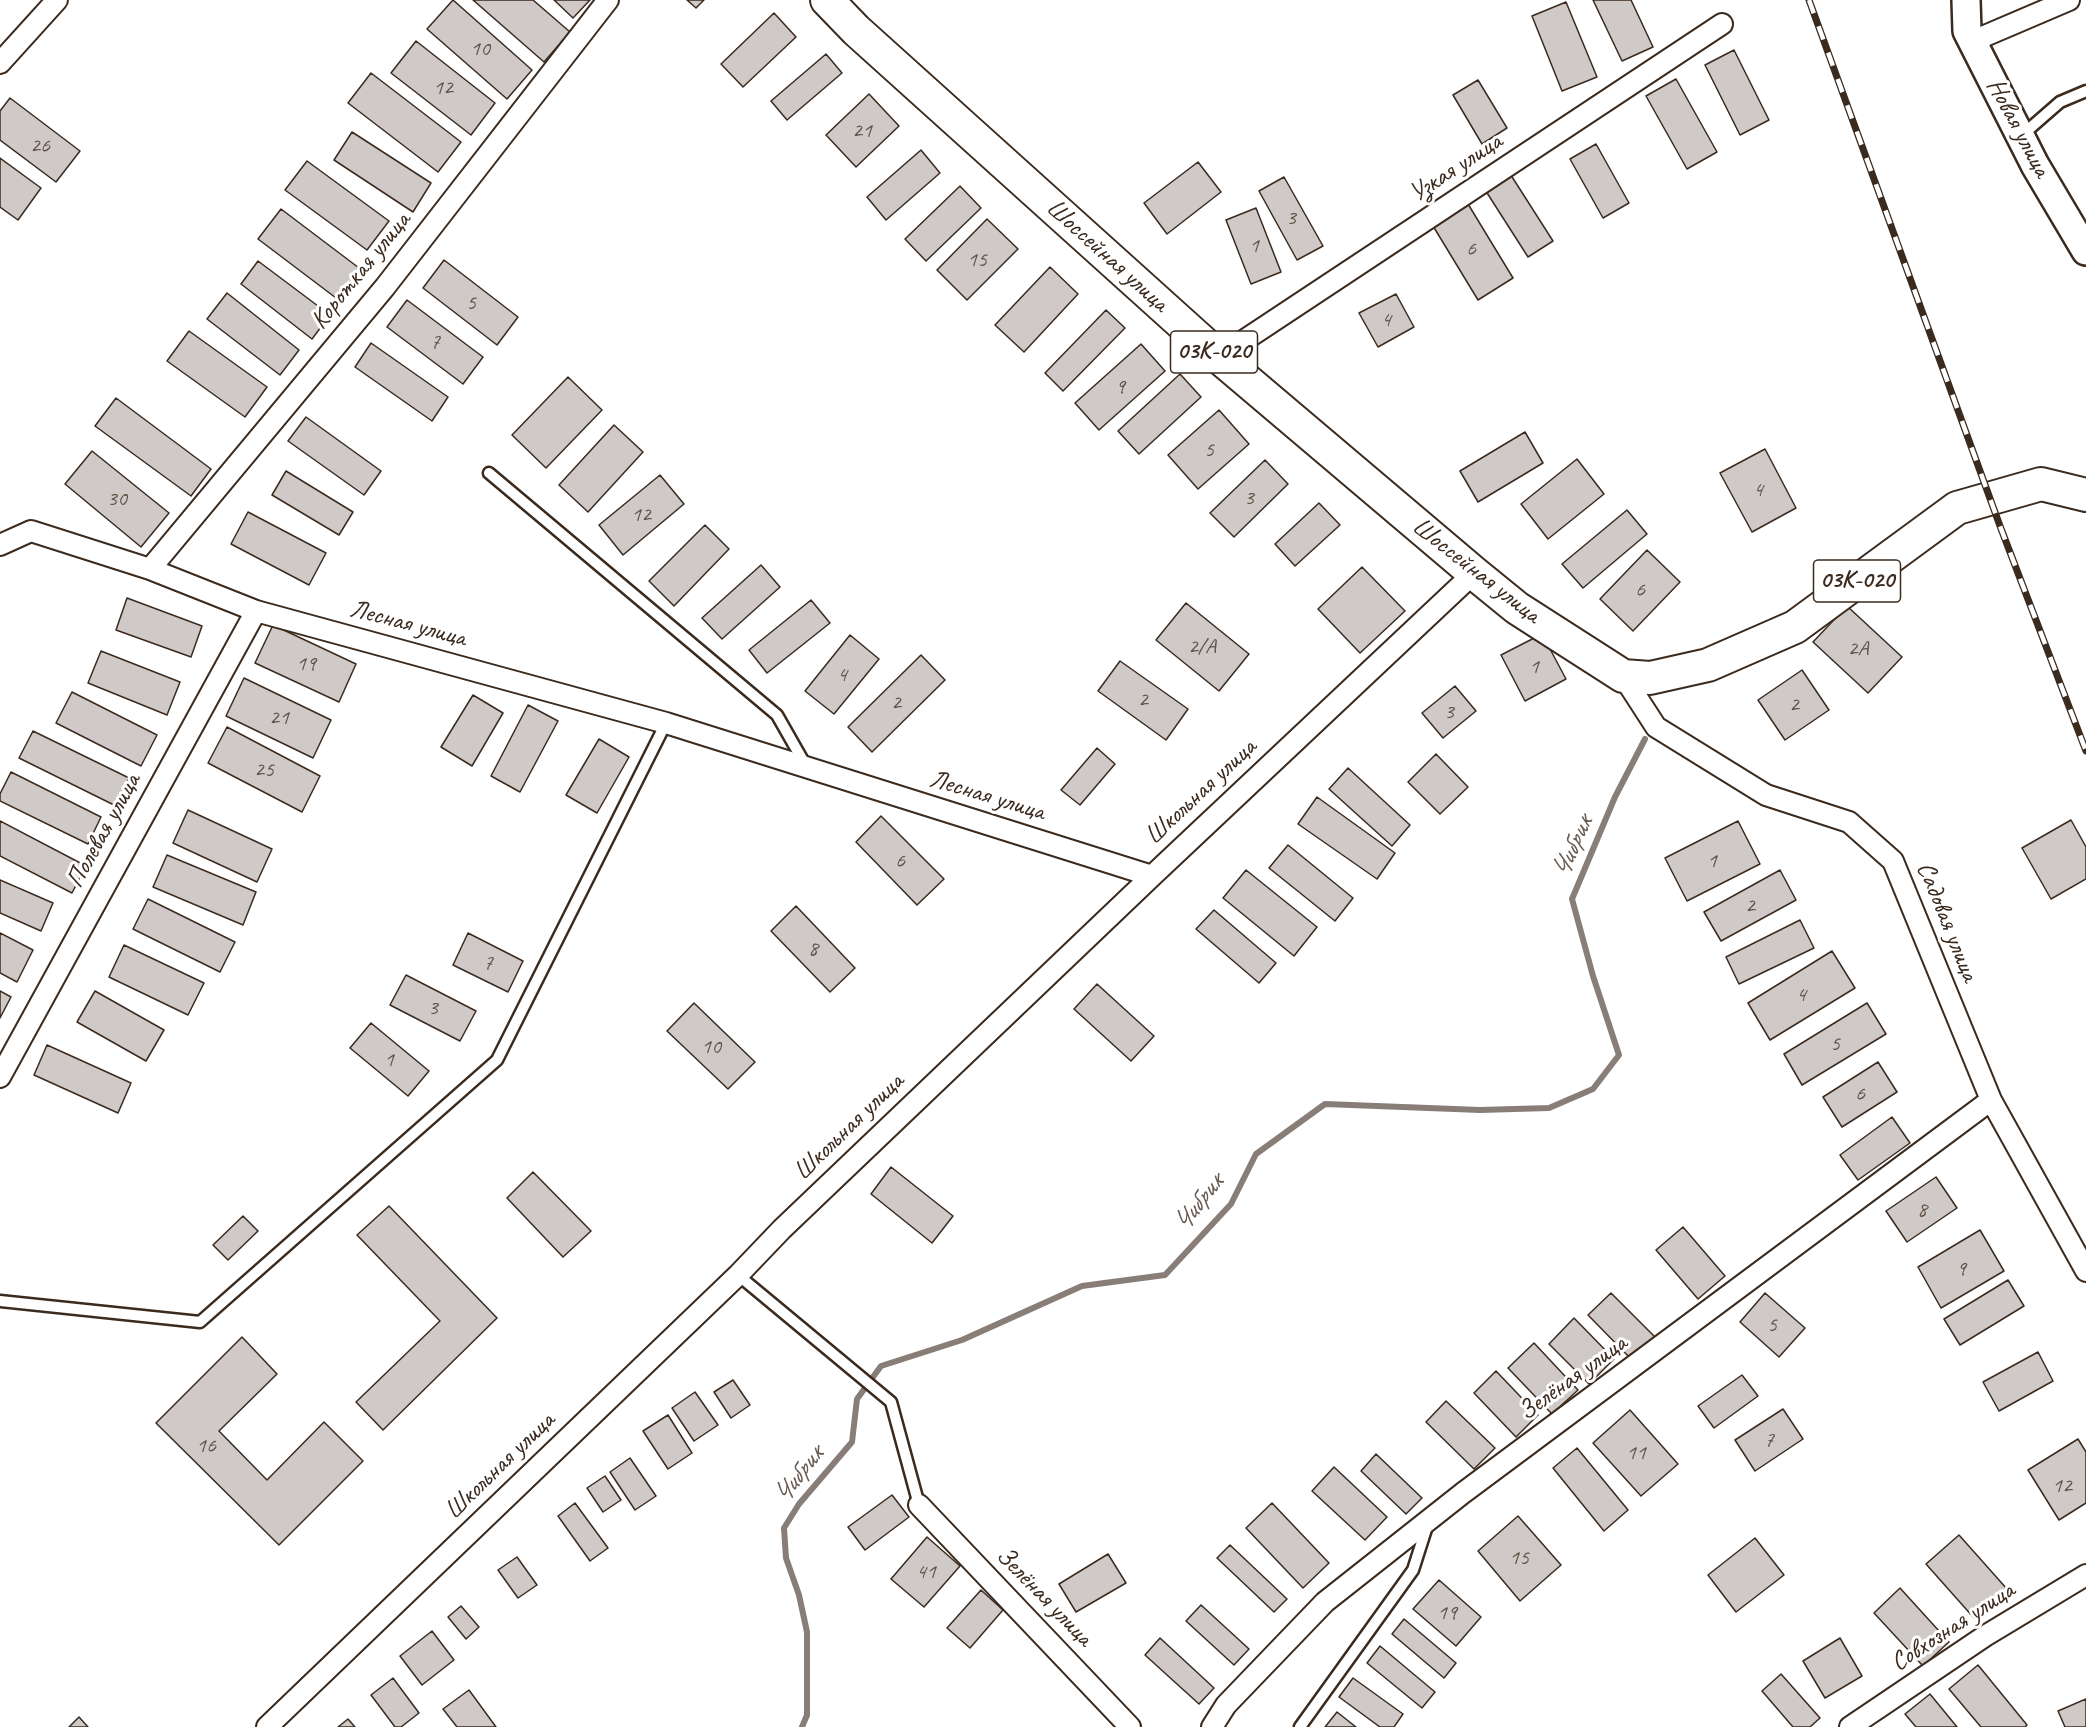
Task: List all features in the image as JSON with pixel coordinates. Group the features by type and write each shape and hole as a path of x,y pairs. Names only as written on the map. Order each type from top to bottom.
{"main road":[{"name":"Шоссейная улица","path":"827,0 856,30 1219,357 1517,608 1623,676"},
{"name":"03К-020","path":"1623,676 1650,678 1708,664 1795,627 1957,508 2041,484 2086,495"}],"street":[{"path":"0,63 57,0"},
{"name":"Короткая улица","path":"150,569 385,287 608,0"},
{"name":"Новая улица","path":"1966,0 1967,31 2021,136 2086,251"},
{"path":"1973,41 2069,0"},
{"name":"Узкая улица","path":"1219,357 1722,24"},
{"name":"Лесная улица","path":"0,545 31,531 150,569 256,610 666,723 1152,876"},
{"name":"Школьная улица","path":"267,1727 738,1275 782,1229 1474,573"},
{"name":"Полевая улица","path":"0,1077 256,610"},
{"name":"Садовая улица","path":"1623,676 1656,727 1766,795 1849,822 1893,861 1991,1100 2086,1271"},
{"name":"Зелёная улица","path":"1212,1727 1226,1705 1325,1602 1430,1519 1991,1100"},
{"name":"Зелёная улица","path":"919,1505 1130,1727"},
{"name":"Совхозная улица","path":"1850,1727 1985,1636 2086,1575"}],"lane":[{"path":"2021,136 2060,102 2086,91"},
{"path":"489,473 777,715 806,767"},
{"path":"0,1301 200,1322 497,1060 666,723"},
{"path":"738,1275 891,1402 919,1505"},
{"path":"1300,1727 1413,1570 1430,1519"}],"building":[{"path":"453,0 532,70 507,99 427,29"},
{"path":"473,0 533,0 570,32 544,62"},
{"path":"554,0 590,0 573,18"},
{"path":"687,0 704,0 696,8"},
{"path":"1593,0 1631,0 1653,47 1622,61"},
{"path":"1566,2 1597,77 1562,91 1532,16"},
{"path":"774,13 796,37 743,87 721,64"},
{"path":"416,41 495,103 471,135 391,73"},
{"path":"1734,50 1769,120 1740,135 1705,65"},
{"path":"826,54 842,73 787,120 771,101"},
{"path":"371,73 461,142 438,172 348,103"},
{"path":"1676,79 1717,152 1687,169 1646,96"},
{"path":"1478,80 1507,128 1482,144 1453,95"},
{"path":"869,94 899,126 856,167 826,135"},
{"path":"10,98 80,151 56,182 0,140 0,111"},
{"path":"352,132 431,183 413,212 334,160"},
{"path":"1596,144 1629,203 1603,218 1570,159"},
{"path":"921,150 940,173 886,220 867,197"},
{"path":"0,158 41,188 18,220 0,207"},
{"path":"307,161 389,221 367,250 285,190"},
{"path":"1198,162 1221,192 1167,234 1144,203"},
{"path":"1507,169 1553,241 1528,257 1482,185"},
{"path":"1284,177 1323,246 1297,260 1259,191"},
{"path":"960,186 981,208 926,261 905,239"},
{"path":"1465,199 1513,278 1478,300 1430,221"},
{"path":"1256,208 1281,272 1251,284 1226,220"},
{"path":"281,209 363,271 340,301 258,239"},
{"path":"987,219 1018,249 967,300 937,270"},
{"path":"444,260 518,317 497,345 423,288"},
{"path":"258,261 330,315 312,339 241,284"},
{"path":"1050,267 1078,294 1024,352 995,325"},
{"path":"227,293 299,350 280,375 207,319"},
{"path":"1396,294 1414,327 1378,347 1359,313"},
{"path":"407,300 483,357 463,384 387,327"},
{"path":"1106,310 1125,328 1063,391 1045,373"},
{"path":"189,331 267,387 245,417 167,361"},
{"path":"371,343 448,397 432,421 355,367"},
{"path":"1141,344 1165,371 1099,430 1075,403"},
{"path":"1180,374 1201,397 1139,454 1118,431"},
{"path":"568,377 602,410 546,468 512,435"},
{"path":"116,398 211,469 191,496 95,426"},
{"path":"1219,410 1249,444 1198,489 1168,455"},
{"path":"306,417 381,471 364,495 288,441"},
{"path":"614,425 643,452 588,512 559,485"},
{"path":"1525,432 1543,463 1478,502 1460,471"},
{"path":"1765,449 1796,508 1752,532 1720,473"},
{"path":"92,451 169,513 141,547 65,484"},
{"path":"1577,459 1604,494 1548,539 1521,504"},
{"path":"1265,460 1288,484 1234,537 1210,513"},
{"path":"286,471 353,512 339,535 272,495"},
{"path":"660,475 684,504 623,555 599,525"},
{"path":"1319,503 1340,525 1295,566 1275,544"},
{"path":"1627,510 1647,534 1583,588 1562,564"},
{"path":"248,512 326,553 309,585 231,544"},
{"path":"705,525 729,549 674,606 649,581"},
{"path":"1647,550 1680,582 1633,631 1600,599"},
{"path":"761,565 780,587 722,639 702,618"},
{"path":"1362,567 1405,611 1360,653 1318,609"},
{"path":"127,598 202,626 191,657 116,630"},
{"path":"811,600 830,623 767,673 749,650"},
{"path":"1186,603 1249,654 1219,691 1156,640"},
{"path":"1847,606 1902,657 1868,693 1813,642"},
{"path":"273,625 356,664 339,702 255,663"},
{"path":"1542,634 1566,679 1525,701 1501,655"},
{"path":"850,635 879,659 834,714 805,691"},
{"path":"101,651 180,682 167,715 88,683"},
{"path":"921,655 945,680 872,752 848,727"},
{"path":"1120,661 1188,709 1166,740 1098,691"},
{"path":"1802,670 1829,710 1785,740 1758,700"},
{"path":"244,678 331,720 313,758 226,716"},
{"path":"1455,686 1476,711 1443,738 1422,713"},
{"path":"72,692 157,735 141,766 56,723"},
{"path":"473,695 503,713 472,766 441,747"},
{"path":"528,705 558,721 520,792 491,776"},
{"path":"227,727 320,776 302,812 208,763"},
{"path":"33,731 129,778 116,806 19,758"},
{"path":"599,739 629,757 597,813 566,795"},
{"path":"1097,748 1115,764 1080,805 1061,790"},
{"path":"1436,754 1468,787 1440,814 1408,782"},
{"path":"1348,768 1410,825 1392,846 1329,789"},
{"path":"11,772 101,817 88,844 0,801 0,794"},
{"path":"1317,797 1395,853 1377,879 1298,824"},
{"path":"188,810 272,849 257,882 173,843"},
{"path":"881,816 944,879 917,905 856,842"},
{"path":"2071,820 2086,847 2086,879 2051,899 2022,848"},
{"path":"0,821 86,866 72,893 0,856"},
{"path":"1738,821 1760,864 1687,901 1665,858"},
{"path":"1288,845 1353,898 1335,921 1269,868"},
{"path":"167,855 256,892 243,925 153,887"},
{"path":"1246,870 1317,927 1294,956 1223,898"},
{"path":"1780,870 1796,900 1721,941 1704,912"},
{"path":"0,880 53,903 41,931 0,913"},
{"path":"148,899 235,942 220,972 133,929"},
{"path":"796,906 855,968 830,992 771,931"},
{"path":"1214,910 1276,963 1259,983 1196,929"},
{"path":"1800,920 1814,948 1739,984 1726,957"},
{"path":"0,933 33,950 17,982 0,973"},
{"path":"468,933 523,961 508,992 453,965"},
{"path":"124,945 204,983 188,1015 109,977"},
{"path":"1832,951 1855,988 1770,1040 1748,1003"},
{"path":"406,975 476,1011 460,1041 390,1005"},
{"path":"1097,984 1154,1036 1131,1061 1074,1009"},
{"path":"0,991 11,997 0,1018"},
{"path":"95,991 164,1030 146,1061 77,1022"},
{"path":"694,1003 755,1062 728,1089 667,1031"},
{"path":"1867,1003 1886,1034 1802,1085 1784,1054"},
{"path":"371,1023 429,1071 408,1096 350,1048"},
{"path":"47,1045 131,1083 118,1113 34,1075"},
{"path":"1878,1062 1897,1092 1842,1127 1823,1097"},
{"path":"1892,1117 1910,1143 1858,1180 1840,1155"},
{"path":"891,1167 953,1216 932,1243 871,1194"},
{"path":"533,1172 591,1231 563,1257 507,1198"},
{"path":"1936,1177 1957,1208 1907,1242 1886,1211"},
{"path":"389,1206 497,1318 383,1430 356,1402 440,1321 357,1235"},
{"path":"243,1216 258,1231 228,1260 213,1245"},
{"path":"1683,1227 1725,1276 1698,1299 1656,1250"},
{"path":"1980,1230 2004,1271 1941,1308 1918,1267"},
{"path":"2008,1280 2024,1306 1960,1345 1944,1319"},
{"path":"1611,1293 1656,1338 1633,1361 1588,1315"},
{"path":"1765,1293 1805,1328 1779,1357 1740,1322"},
{"path":"1574,1318 1614,1359 1589,1384 1549,1344"},
{"path":"242,1337 277,1374 219,1431 267,1480 324,1422 363,1461 279,1545 156,1423"},
{"path":"1534,1343 1578,1390 1552,1414 1508,1368"},
{"path":"2038,1352 2053,1381 1999,1411 1983,1382"},
{"path":"1496,1371 1538,1415 1516,1437 1474,1393"},
{"path":"1742,1375 1758,1396 1714,1428 1698,1406"},
{"path":"733,1380 750,1405 731,1418 714,1392"},
{"path":"695,1392 718,1425 694,1441 672,1408"},
{"path":"1446,1401 1495,1448 1474,1469 1426,1422"},
{"path":"1783,1409 1803,1439 1755,1471 1735,1440"},
{"path":"1630,1410 1678,1464 1641,1496 1593,1443"},
{"path":"668,1415 692,1453 668,1469 643,1431"},
{"path":"2078,1439 2086,1452 2086,1503 2059,1520 2028,1470"},
{"path":"1577,1448 1628,1510 1604,1531 1553,1468"},
{"path":"1376,1454 1422,1498 1406,1514 1361,1471"},
{"path":"630,1458 656,1496 635,1510 610,1472"},
{"path":"1334,1467 1387,1517 1365,1540 1312,1491"},
{"path":"605,1476 621,1500 603,1512 587,1488"},
{"path":"892,1495 909,1517 865,1550 848,1527"},
{"path":"575,1503 608,1548 590,1561 558,1516"},
{"path":"1272,1503 1329,1563 1303,1588 1246,1528"},
{"path":"1518,1516 1561,1565 1520,1601 1478,1551"},
{"path":"1959,1535 2007,1589 1974,1618 1926,1564"},
{"path":"927,1537 960,1566 924,1607 891,1579"},
{"path":"1755,1538 1784,1575 1736,1612 1708,1575"},
{"path":"1230,1545 1287,1599 1274,1612 1217,1558"},
{"path":"1108,1554 1126,1583 1076,1612 1059,1584"},
{"path":"517,1557 537,1585 518,1598 498,1570"},
{"path":"1439,1580 1481,1617 1456,1646 1413,1609"},
{"path":"1900,1588 1949,1642 1923,1666 1874,1613"},
{"path":"981,1590 1003,1610 970,1648 947,1628"},
{"path":"1201,1605 1249,1649 1234,1665 1186,1621"},
{"path":"461,1606 479,1627 466,1639 448,1617"},
{"path":"1404,1619 1456,1663 1444,1678 1392,1634"},
{"path":"432,1631 454,1660 422,1685 400,1656"},
{"path":"1160,1638 1214,1688 1199,1704 1145,1655"},
{"path":"1840,1638 1862,1676 1825,1698 1803,1661"},
{"path":"1380,1646 1435,1692 1422,1708 1367,1663"},
{"path":"1978,1665 2027,1725 2025,1727 1981,1727 1949,1689"},
{"path":"1781,1674 1820,1718 1810,1727 1793,1727 1762,1691"},
{"path":"393,1678 419,1713 401,1727 395,1727 371,1695"},
{"path":"1353,1678 1403,1714 1394,1727 1380,1727 1339,1697"},
{"path":"469,1690 496,1727 457,1727 443,1709"},
{"path":"1930,1694 1957,1727 1916,1727 1905,1714"},
{"path":"2086,1699 2086,1727 2065,1727 2058,1711"},
{"path":"1337,1712 1356,1727 1325,1727"},
{"path":"79,1717 88,1727 69,1727"},
{"path":"348,1719 355,1727 338,1727"}],"waterway":[{"name":"Чибрик","path":"802,1727 807,1715 807,1632 799,1595 786,1558 784,1528 799,1504 852,1442 857,1399 881,1366 962,1340 1082,1286 1165,1275 1231,1204 1256,1154 1325,1104 1480,1110 1549,1108 1593,1089 1619,1055 1593,976 1572,899 1615,797 1645,739"}],"railway":[{"path":"1809,0 2000,526 2086,751"}]}
